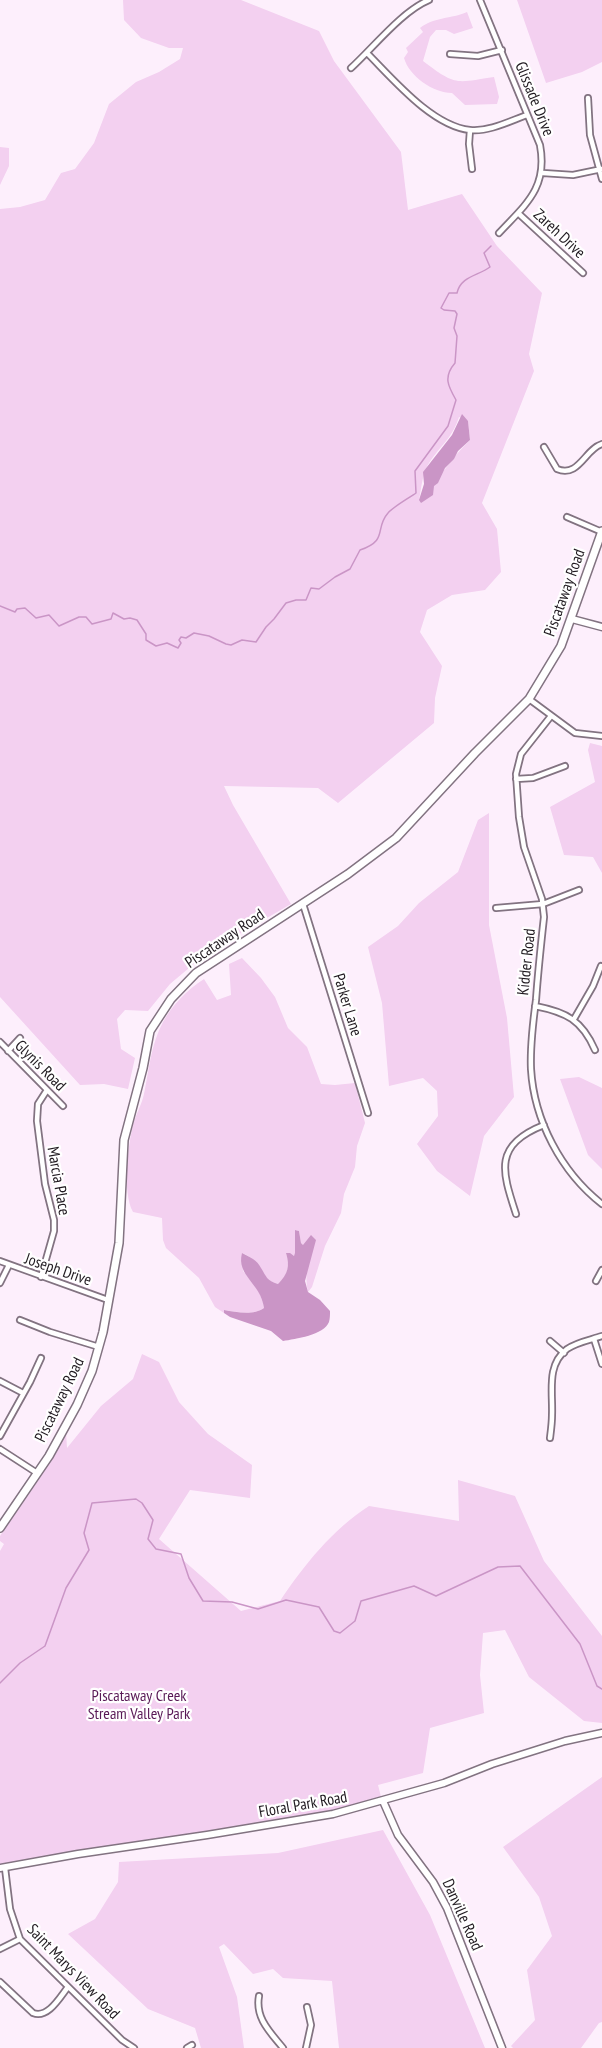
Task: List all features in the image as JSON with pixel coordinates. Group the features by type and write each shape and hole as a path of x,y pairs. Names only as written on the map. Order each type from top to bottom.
{"main road":[{"name":"Piscataway Road","path":"0,1528 38,1473 77,1405 92,1371 99,1347 121,1228 123,1145 152,1026 180,988 196,973 348,874 396,838 529,699 561,646 602,531"}],"street":[{"path":"351,68 407,13 429,0"},
{"name":"Glissade Drive","path":"480,0 540,145 543,173"},
{"path":"450,54 478,56 501,50"},
{"path":"368,53 408,94 435,116 451,125 470,130 486,129 527,115"},
{"path":"588,98 590,135 602,179"},
{"path":"470,130 472,169"},
{"path":"499,233 536,191 543,173 573,176 601,170"},
{"name":"Zareh Drive","path":"518,213 583,273"},
{"path":"544,447 557,470 569,471 602,444"},
{"path":"567,517 602,531"},
{"path":"572,619 602,627"},
{"path":"529,699 575,733 602,736"},
{"name":"Kidder Road","path":"551,716 519,758 516,778 524,847 543,904 544,917 531,1067 537,1103 555,1149 570,1171 602,1204"},
{"path":"516,778 533,778 565,766"},
{"path":"496,908 543,904 579,890"},
{"name":"Parker Lane","path":"303,904 368,1113"},
{"path":"574,1019 593,986 601,966"},
{"path":"535,1006 554,1010 574,1019 588,1036 595,1050"},
{"path":"8,1051 20,1038"},
{"name":"Glynis Road","path":"0,1042 63,1106"},
{"name":"Marcia Place","path":"41,1277 54,1231 37,1121 39,1104 47,1090"},
{"path":"516,1214 505,1178 507,1157 512,1146 521,1136 544,1125"},
{"name":"Joseph Drive","path":"0,1261 108,1300"},
{"path":"0,1283 9,1265"},
{"path":"597,1281 602,1270"},
{"path":"20,1320 99,1347"},
{"path":"550,1438 551,1379 556,1363 564,1353 577,1344 602,1336"},
{"path":"594,1339 602,1364"},
{"path":"550,1341 564,1353"},
{"path":"0,1436 41,1358"},
{"path":"0,1382 23,1393"},
{"path":"0,1449 38,1473"},
{"name":"Floral Park Road","path":"3,1868 333,1814 444,1783 492,1764 565,1741 602,1734"},
{"name":"Danville Road","path":"382,1801 398,1835 442,1898 502,2048"},
{"name":"Saint Marys View Road","path":"3,1868 10,1909 20,1939 122,2040 134,2048"},
{"path":"0,1949 20,1939"},
{"path":"0,1982 33,2013 40,2015 68,1987"},
{"path":"259,1996 257,2006 262,2021 283,2048"},
{"path":"306,2048 311,2025 307,2007"}],"green space":[{"path":"123,0 241,0 319,31 334,61 401,152 408,210 462,194 497,246 542,293 529,354 534,371 482,503 497,529 501,572 485,590 452,595 427,610 420,632 442,666 435,698 434,723 338,803 318,788 224,786 291,904 208,952 170,984 148,1011 125,1010 117,1019 121,1049 135,1058 128,1089 104,1084 80,1085 0,997 0,209 20,207 45,200 61,173 75,169 94,143 109,104 136,82 180,59 183,48 169,48 141,38 124,20","holes":["459,417 468,421 470,440 419,500 428,465 450,435"]},
{"path":"517,0 602,0 602,62 582,72 546,83"},
{"path":"467,12 473,28 454,34 446,30 436,30 430,37 423,61 456,81 494,77 499,97 497,104 465,105 452,93 430,87 416,77 404,58 408,52 406,48 423,32 420,28 425,24"},
{"path":"0,147 9,148 9,166 0,185"},
{"path":"590,743 602,746 602,873 593,857 564,855 550,807 595,782 588,750"},
{"path":"489,813 489,925 507,1018 514,1097 484,1136 470,1196 437,1171 417,1144 438,1116 437,1091 423,1078 389,1086 382,1003 368,947 398,926 419,903 458,872 478,820"},
{"path":"242,958 275,997 288,1028 307,1047 321,1084 355,1083 365,1123 357,1146 355,1167 344,1194 341,1213 325,1246 312,1287 308,1292 306,1280 308,1241 304,1246 301,1243 299,1231 295,1230 296,1253 294,1256 286,1253 287,1270 278,1284 268,1279 249,1256 242,1253 243,1271 254,1284 264,1308 250,1313 224,1310 224,1313 215,1307 199,1278 166,1248 163,1240 162,1218 133,1212 128,1193 127,1169 133,1125 143,1098 153,1048 163,1022 181,998 204,979 217,1000 231,995 229,964"},
{"path":"579,1077 602,1088 602,1169 588,1155 560,1079"},
{"name":"Piscataway Creek Stream Valley Park","path":"142,1354 159,1362 179,1402 208,1434 252,1465 250,1498 190,1490 159,1539 241,1611 280,1601 299,1574 331,1537 369,1506 459,1521 458,1480 515,1496 544,1561 602,1636 602,1723 584,1721 529,1677 505,1630 483,1633 480,1675 484,1713 430,1728 423,1773 378,1785 382,1801 0,1867 0,1551 4,1544 0,1541 0,1536 37,1482 66,1432 67,1448 101,1406 133,1379"},
{"path":"602,1777 602,2022 581,2048 513,2048 511,2046 535,2020 527,1970 552,1936 539,1897 503,1847"},
{"path":"383,1830 430,1915 485,2048 339,2048 332,1981 283,1978 273,1969 253,1974 224,1944 219,1947 237,1997 244,2048 201,2048 195,2028 148,2009 68,1934 95,1919 118,1882 119,1862 278,1853"}],"shaded area":[{"path":"462,414 468,421 470,440 445,468 438,483 434,486 433,495 421,503 419,500 424,484 423,472 452,435"},
{"path":"295,1230 299,1231 303,1245 311,1235 316,1240 305,1281 308,1292 330,1311 330,1318 326,1326 315,1333 283,1341 271,1331 230,1317 224,1313 224,1310 250,1313 264,1308 262,1299 242,1268 242,1253 259,1265 267,1278 278,1284 287,1270 286,1253 294,1256 295,1253"}],"waterway":[{"path":"0,606 15,612 17,609 25,608 36,618 49,615 59,626 79,617 86,617 92,624 111,619 113,613 124,619 137,620 146,634 146,640 156,646 167,643 178,648 181,637 186,638 194,633 231,645 242,640 256,642 286,603 306,600 311,588 319,589 350,569 360,550 378,538 388,513 416,493 415,471 448,426 456,400 449,386 448,377 455,363 457,336 454,328 457,314 455,311 441,308 449,293 457,293 462,283 490,267 484,253 491,246"},
{"path":"0,1683 20,1663 45,1646 66,1588 89,1550 84,1533 92,1503 136,1499 142,1503 153,1520 148,1539 156,1549 181,1554 189,1578 203,1601 232,1602 258,1609 286,1600 319,1607 334,1631 340,1633 355,1621 361,1601 414,1586 436,1596 498,1567 520,1566 580,1644 597,1686 602,1689"}]}
